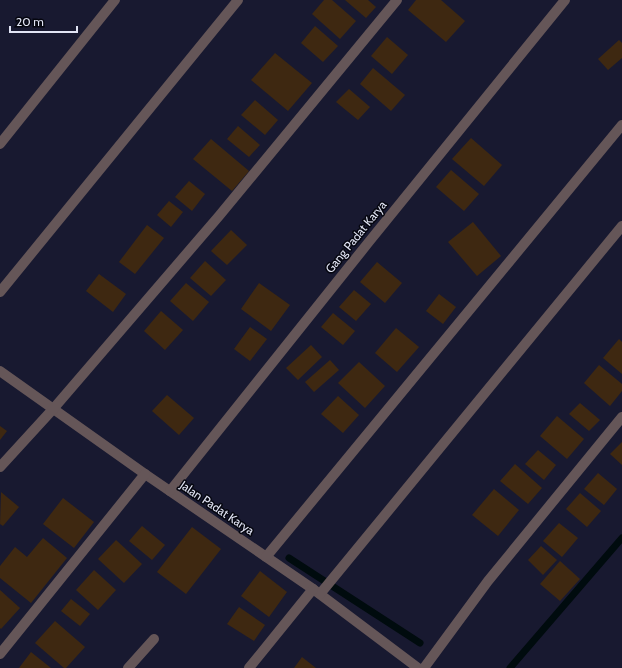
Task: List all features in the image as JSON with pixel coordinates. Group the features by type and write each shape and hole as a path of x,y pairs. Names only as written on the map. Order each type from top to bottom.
{"street":[{"path":"0,144 115,0"},
{"path":"0,292 238,0"},
{"path":"0,467 54,408 219,216 397,0"},
{"name":"Gang Padat Karya","path":"170,491 564,0"},
{"path":"266,557 622,126"},
{"path":"249,668 316,592 622,226"},
{"name":"Jalan Padat Karya","path":"0,371 145,474 316,592 418,668"},
{"path":"424,668 488,581 622,417"},
{"path":"0,654 145,474"},
{"path":"128,668 154,638"}],"building":[{"path":"324,0 332,0 356,21 340,39 312,14"},
{"path":"345,0 368,0 376,7 366,18"},
{"path":"416,0 441,0 465,21 446,42 408,10"},
{"path":"315,26 338,46 323,62 301,43"},
{"path":"387,37 408,55 392,74 371,56"},
{"path":"619,40 622,43 622,58 608,70 598,59"},
{"path":"275,53 312,83 288,111 251,80"},
{"path":"373,68 405,95 391,111 360,84"},
{"path":"349,89 370,107 358,120 336,102"},
{"path":"255,100 278,120 265,135 241,115"},
{"path":"238,126 260,145 249,157 227,139"},
{"path":"471,138 502,165 484,186 452,159"},
{"path":"211,139 249,171 232,191 193,159"},
{"path":"451,170 479,194 464,211 436,187"},
{"path":"189,181 205,194 192,211 175,197"},
{"path":"169,201 183,212 171,227 157,215"},
{"path":"473,222 501,256 477,276 448,242"},
{"path":"147,225 164,238 135,274 119,262"},
{"path":"231,230 247,245 227,265 211,251"},
{"path":"205,261 226,280 211,296 190,278"},
{"path":"377,262 402,283 385,303 360,282"},
{"path":"99,274 126,294 113,312 86,291"},
{"path":"186,283 209,302 193,321 170,301"},
{"path":"259,283 290,305 271,331 241,309"},
{"path":"354,290 371,304 356,321 339,307"},
{"path":"439,294 456,307 443,324 426,311"},
{"path":"161,311 183,330 165,350 144,331"},
{"path":"333,313 355,331 343,345 321,327"},
{"path":"250,327 267,339 250,361 234,349"},
{"path":"396,328 419,347 397,372 375,353"},
{"path":"619,339 622,342 622,374 603,358"},
{"path":"311,345 322,357 298,380 286,368"},
{"path":"330,360 339,370 314,392 305,382"},
{"path":"359,362 385,386 365,408 338,383"},
{"path":"599,365 622,384 622,391 610,406 584,383"},
{"path":"167,395 194,418 179,435 152,411"},
{"path":"338,396 359,415 343,433 321,414"},
{"path":"580,403 600,420 589,431 569,414"},
{"path":"557,416 584,439 567,459 540,436"},
{"path":"0,426 7,431 0,440"},
{"path":"622,442 622,465 610,454"},
{"path":"538,450 556,465 544,480 525,464"},
{"path":"515,464 542,488 528,504 500,481"},
{"path":"598,473 617,489 604,505 584,489"},
{"path":"494,489 519,510 498,536 472,515"},
{"path":"1,492 19,507 3,526 0,524"},
{"path":"580,493 601,511 587,527 566,509"},
{"path":"63,498 94,522 74,548 43,524"},
{"path":"559,523 578,538 562,557 543,541"},
{"path":"142,526 165,545 152,560 129,541"},
{"path":"192,527 221,549 186,594 157,572"},
{"path":"43,538 67,558 31,603 0,578 0,566 15,547 27,557"},
{"path":"116,540 142,564 124,583 98,559"},
{"path":"541,546 557,560 543,575 528,560"},
{"path":"560,561 580,579 560,601 540,584"},
{"path":"94,570 116,590 98,610 76,590"},
{"path":"260,571 287,592 269,617 241,596"},
{"path":"0,590 20,608 1,629 0,628"},
{"path":"71,599 90,614 80,626 61,611"},
{"path":"239,607 265,625 254,641 227,624"},
{"path":"55,621 85,647 66,668 64,668 35,643"},
{"path":"31,652 51,668 19,668"},
{"path":"302,657 316,668 294,668"}],"waterway":[{"path":"510,668 622,538"},
{"path":"289,558 420,643"}]}
